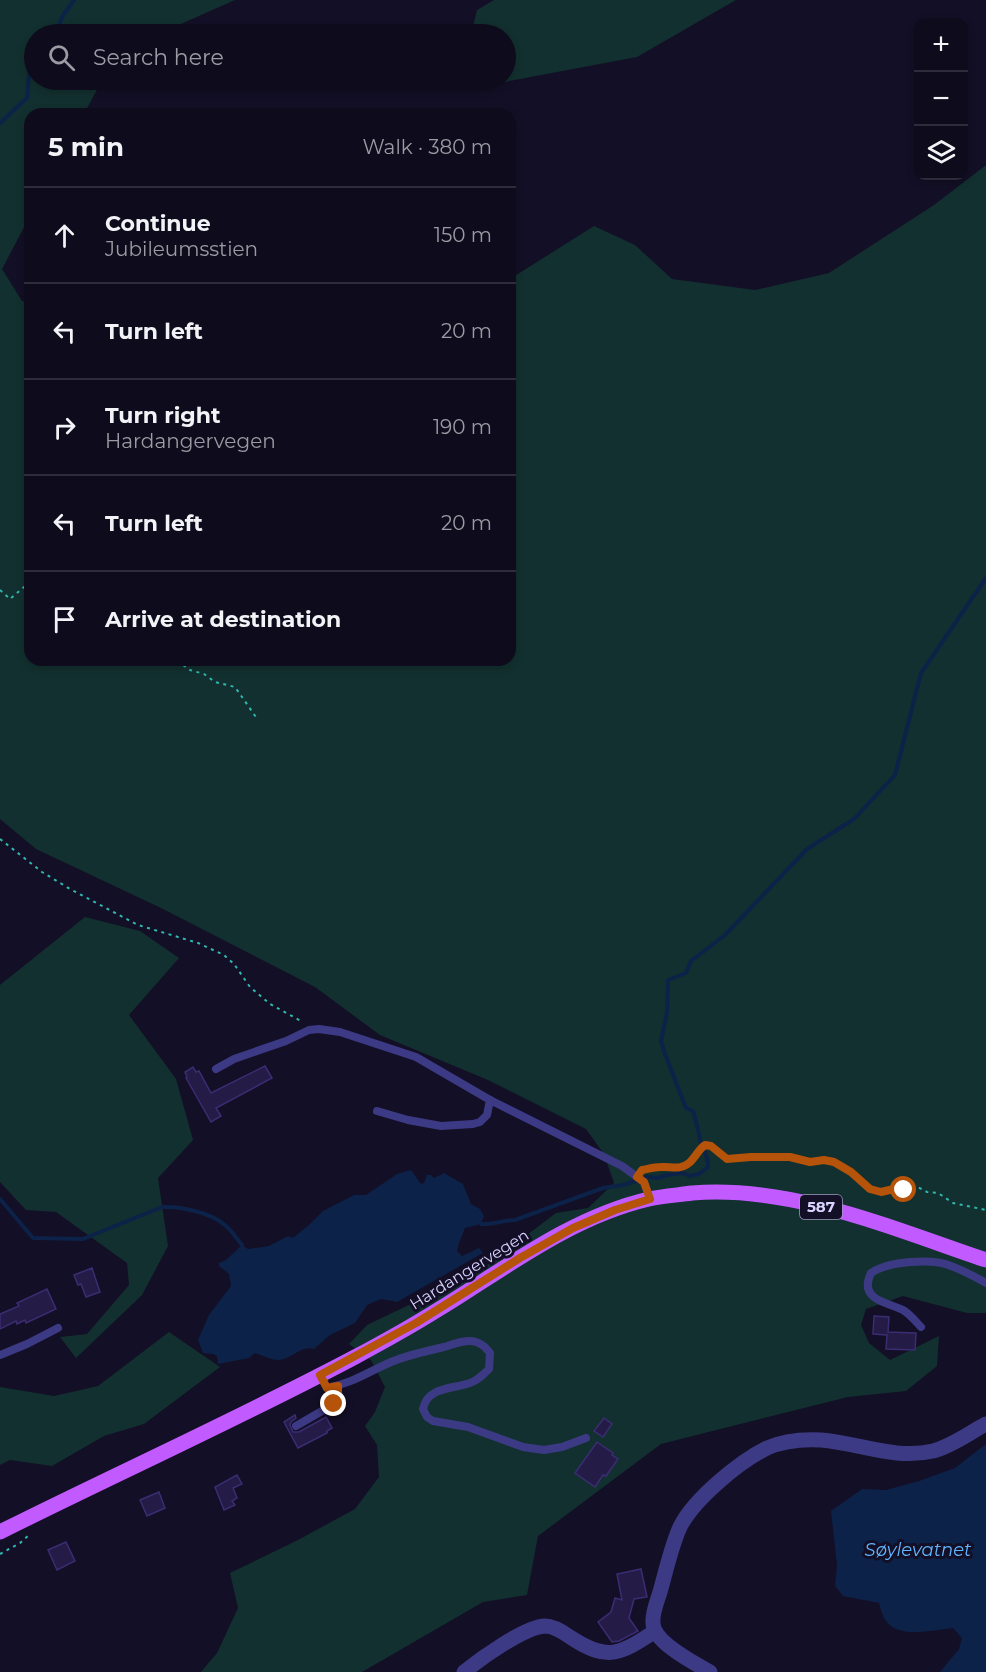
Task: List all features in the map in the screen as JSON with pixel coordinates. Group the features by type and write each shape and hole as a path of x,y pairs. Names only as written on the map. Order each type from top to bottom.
{"main road":[{"name":"Hardangervegen","path":"0,1532 320,1375 416,1323 573,1228 615,1210 650,1199 695,1193 724,1193 774,1198 841,1212 986,1260"}],"street":[{"path":"710,1672 668,1646 654,1632 652,1623 681,1525 700,1500 751,1458 768,1448 787,1442 821,1440 897,1454 918,1453 950,1445 986,1424"},
{"path":"464,1672 495,1649 538,1628 547,1626 560,1630 597,1651 615,1653 630,1648 654,1632"}],"lane":[{"path":"216,1069 234,1059 286,1041 309,1030 340,1032 416,1057 490,1100 622,1166 644,1182 650,1199"},
{"path":"377,1111 441,1126 473,1124 480,1122 487,1115 490,1100"},
{"path":"921,1327 903,1311 883,1303 871,1294 868,1284 871,1273 883,1267 913,1262 936,1262 950,1265 986,1283"},
{"path":"0,1355 58,1328"},
{"path":"320,1375 327,1388 338,1386 408,1356 474,1341 486,1347 490,1353 489,1369 470,1383 443,1389 429,1396 425,1400 423,1409 427,1418 441,1423 468,1427 534,1449 562,1447 586,1438"},
{"path":"296,1426 334,1404 338,1398 338,1386"}],"path":[{"path":"0,590 10,599 24,587"},
{"path":"184,666 215,682 235,687 258,720"},
{"path":"0,839 42,872 138,925 198,943 224,955 234,964 250,987 270,1004 319,1029"},
{"path":"637,1177 642,1170 682,1167 691,1162 701,1147 705,1145 711,1146 727,1159 790,1157 810,1162 824,1160 834,1162 851,1172 870,1189 881,1192 898,1188 904,1190 916,1186 927,1192 938,1193 953,1203 986,1210"}],"green space":[{"path":"0,0 235,0 181,24 24,24 24,90 97,90 87,108 24,108 24,227 2,269 24,302 24,666 516,666 516,275 594,226 635,245 672,279 755,290 829,273 934,205 986,165 986,1313 967,1313 903,1296 866,1309 861,1325 869,1343 890,1360 939,1336 937,1366 906,1391 848,1397 661,1444 538,1536 527,1595 483,1602 362,1672 201,1672 217,1653 238,1608 230,1573 355,1509 379,1477 377,1445 365,1426 375,1412 385,1387 371,1360 349,1344 367,1325 417,1301 447,1282 490,1263 556,1213 588,1208 614,1183 604,1154 586,1129 488,1080 380,1035 315,987 161,908 36,849 0,819"},
{"path":"494,0 736,0 637,57 516,80 516,24 474,24 477,10"},
{"path":"85,917 140,931 179,958 129,1015 176,1079 193,1140 158,1178 168,1246 142,1295 76,1358 60,1337 87,1334 129,1285 127,1263 56,1212 26,1210 0,1182 0,985"},
{"path":"169,1332 220,1367 144,1424 104,1436 52,1466 10,1460 0,1465 0,1387 54,1396 98,1386"}],"water":[{"path":"411,1170 421,1184 424,1183 427,1175 434,1178 444,1173 463,1184 471,1204 480,1209 484,1216 481,1224 465,1228 457,1251 462,1256 479,1248 483,1253 397,1302 381,1299 367,1305 355,1323 330,1335 314,1349 304,1349 288,1358 278,1360 255,1353 249,1358 218,1364 217,1356 203,1353 198,1340 209,1315 231,1286 229,1274 219,1266 219,1263 226,1260 242,1245 248,1249 269,1246 288,1236 293,1238 323,1211 354,1195 366,1195 397,1174"},
{"name":"Søylevatnet","path":"986,1444 986,1672 940,1672 959,1649 962,1638 953,1628 919,1632 902,1631 885,1620 879,1603 843,1596 835,1586 837,1565 831,1511 862,1489 886,1490 955,1468"}],"building":[{"path":"265,1066 272,1078 216,1108 221,1116 211,1122 186,1078 185,1072 193,1067 196,1072 199,1071 211,1093"},
{"path":"92,1268 100,1292 86,1297 81,1284 78,1285 74,1275"},
{"path":"47,1289 56,1309 26,1323 25,1320 17,1324 16,1321 0,1329 0,1314 19,1306 17,1303"},
{"path":"874,1316 889,1317 888,1332 916,1333 915,1350 886,1349 887,1335 873,1334"},
{"path":"295,1415 296,1418 290,1425 293,1432 299,1432 326,1417 332,1428 298,1448 284,1422"},
{"path":"604,1418 612,1424 603,1437 594,1431"},
{"path":"597,1442 618,1459 595,1487 575,1473"},
{"path":"237,1475 242,1484 233,1488 237,1498 232,1501 235,1505 224,1510 215,1487"},
{"path":"159,1492 165,1508 147,1516 140,1500"},
{"path":"66,1542 75,1561 57,1570 48,1550"},
{"path":"641,1569 647,1597 634,1599 629,1618 638,1631 619,1641 612,1642 598,1622 611,1612 615,1598 622,1600 617,1574"}],"waterway":[{"path":"60,24 74,0"},
{"path":"0,123 27,98 28,90"},
{"path":"481,1224 515,1220 603,1188 623,1185 648,1177 658,1178 682,1173 690,1176 699,1174 708,1167 693,1111 686,1108 661,1041 667,1013 668,980 686,973 691,961 725,935 807,849 854,819 895,775 921,673 986,578"},
{"path":"0,1199 33,1238 83,1239 162,1207 170,1207 196,1211 213,1217 228,1228 242,1245"}],"route":[{"path":"334,1404 338,1398 338,1386 327,1388 320,1375 416,1323 550,1240 592,1218 650,1199 644,1182 637,1177 642,1170 682,1167 691,1162 701,1147 705,1145 711,1146 727,1159 790,1157 810,1162 824,1160 834,1162 851,1172 870,1189 881,1192 898,1188 904,1190"}]}
